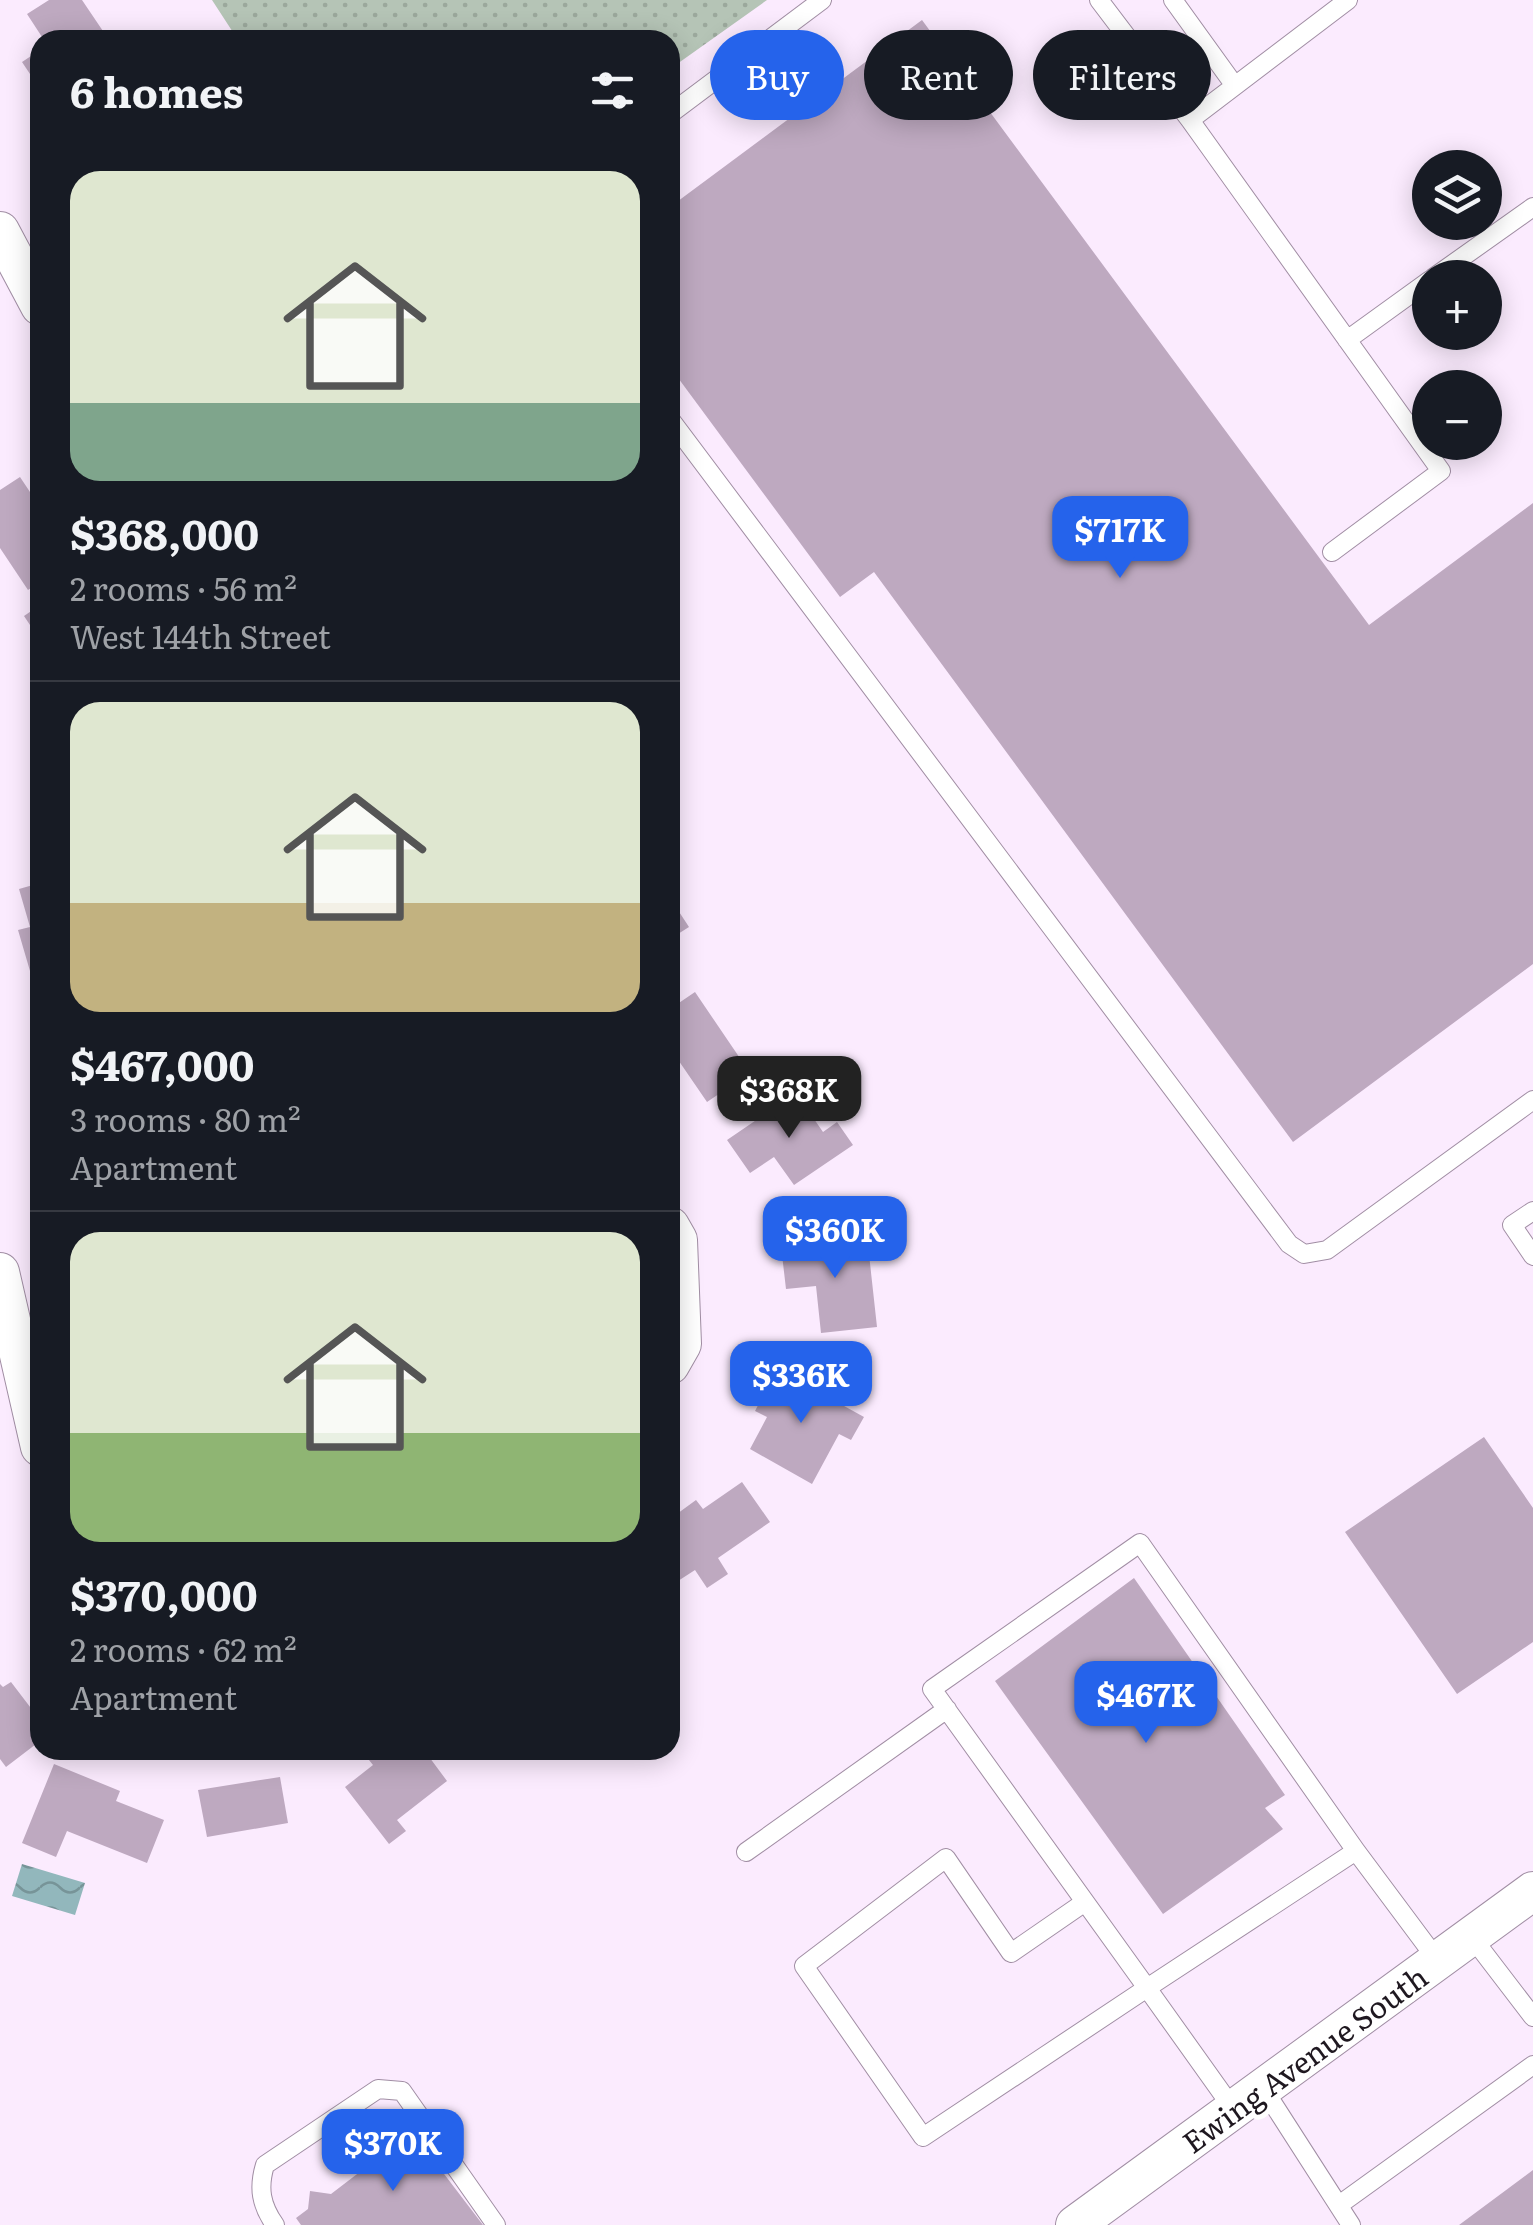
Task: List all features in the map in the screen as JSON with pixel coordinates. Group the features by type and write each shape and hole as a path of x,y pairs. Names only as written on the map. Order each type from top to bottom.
{"street":[{"path":"0,231 30,287"},
{"path":"0,1272 30,1403"},
{"path":"680,1316 680,1348"},
{"name":"Ewing Avenue South","path":"1075,2225 1533,1892"}],"lane":[{"path":"680,106 822,0"},
{"path":"1099,0 1122,30"},
{"path":"1172,0 1236,86"},
{"path":"1211,104 1348,0"},
{"path":"1190,120 1441,471 1332,552"},
{"path":"1459,260 1533,207"},
{"path":"1347,340 1412,293"},
{"path":"680,432 1289,1244 1304,1254 1327,1250 1533,1100"},
{"path":"1533,1211 1512,1225 1533,1256"},
{"path":"1352,2225 1248,2099 1147,1988 932,1689 1140,1543 1438,1961"},
{"path":"746,1852 947,1709"},
{"path":"1085,1902 1011,1953 946,1858 804,1966 924,2137 1356,1851"},
{"path":"1471,1936 1533,2017"},
{"path":"1339,2205 1533,2065"},
{"path":"274,2225 265,2211 259,2185 265,2165 378,2088 402,2091 496,2225"}],"shaded area":[{"path":"212,0 767,0 725,30 710,30 710,41 680,62 680,30 232,30"}],"water":[{"path":"22,1864 85,1883 75,1915 12,1896"}],"building":[{"path":"49,0 82,0 102,30 37,30 27,14"},
{"path":"922,20 929,30 909,30"},
{"path":"30,57 30,74 22,62"},
{"path":"864,63 864,120 996,120 1369,625 1533,503 1533,964 1293,1142 874,572 840,597 680,381 680,200 787,120 844,120 844,78"},
{"path":"20,477 30,492 28,590 0,548 0,490"},
{"path":"30,886 30,927 19,889"},
{"path":"680,913 689,927 680,933"},
{"path":"30,927 30,971 18,930"},
{"path":"695,992 750,1073 707,1102 680,1063 680,1002"},
{"path":"796,1093 823,1132 837,1122 853,1145 794,1185 774,1157 750,1173 727,1140"},
{"path":"867,1236 877,1327 821,1333 816,1286 786,1289 781,1246"},
{"path":"777,1369 864,1417 851,1440 839,1434 812,1484 750,1449 767,1417 755,1411"},
{"path":"1484,1437 1533,1508 1533,1642 1457,1694 1345,1532"},
{"path":"742,1482 770,1522 718,1558 728,1574 707,1588 695,1570 680,1580 680,1512 696,1500 703,1509"},
{"path":"1134,1578 1285,1795 1265,1808 1283,1829 1163,1914 995,1681"},
{"path":"11,1682 30,1707 30,1749 6,1767 0,1759 0,1684 3,1687"},
{"path":"369,1760 431,1760 447,1781 397,1820 406,1831 389,1844 345,1787 373,1765"},
{"path":"54,1764 120,1791 116,1801 164,1820 147,1863 67,1831 56,1857 22,1843"},
{"path":"280,1777 288,1823 207,1837 198,1790"},
{"path":"412,2132 483,2225 301,2225 296,2218 308,2209 310,2191 331,2194"},
{"path":"1533,2170 1533,2225 1459,2225"}]}
